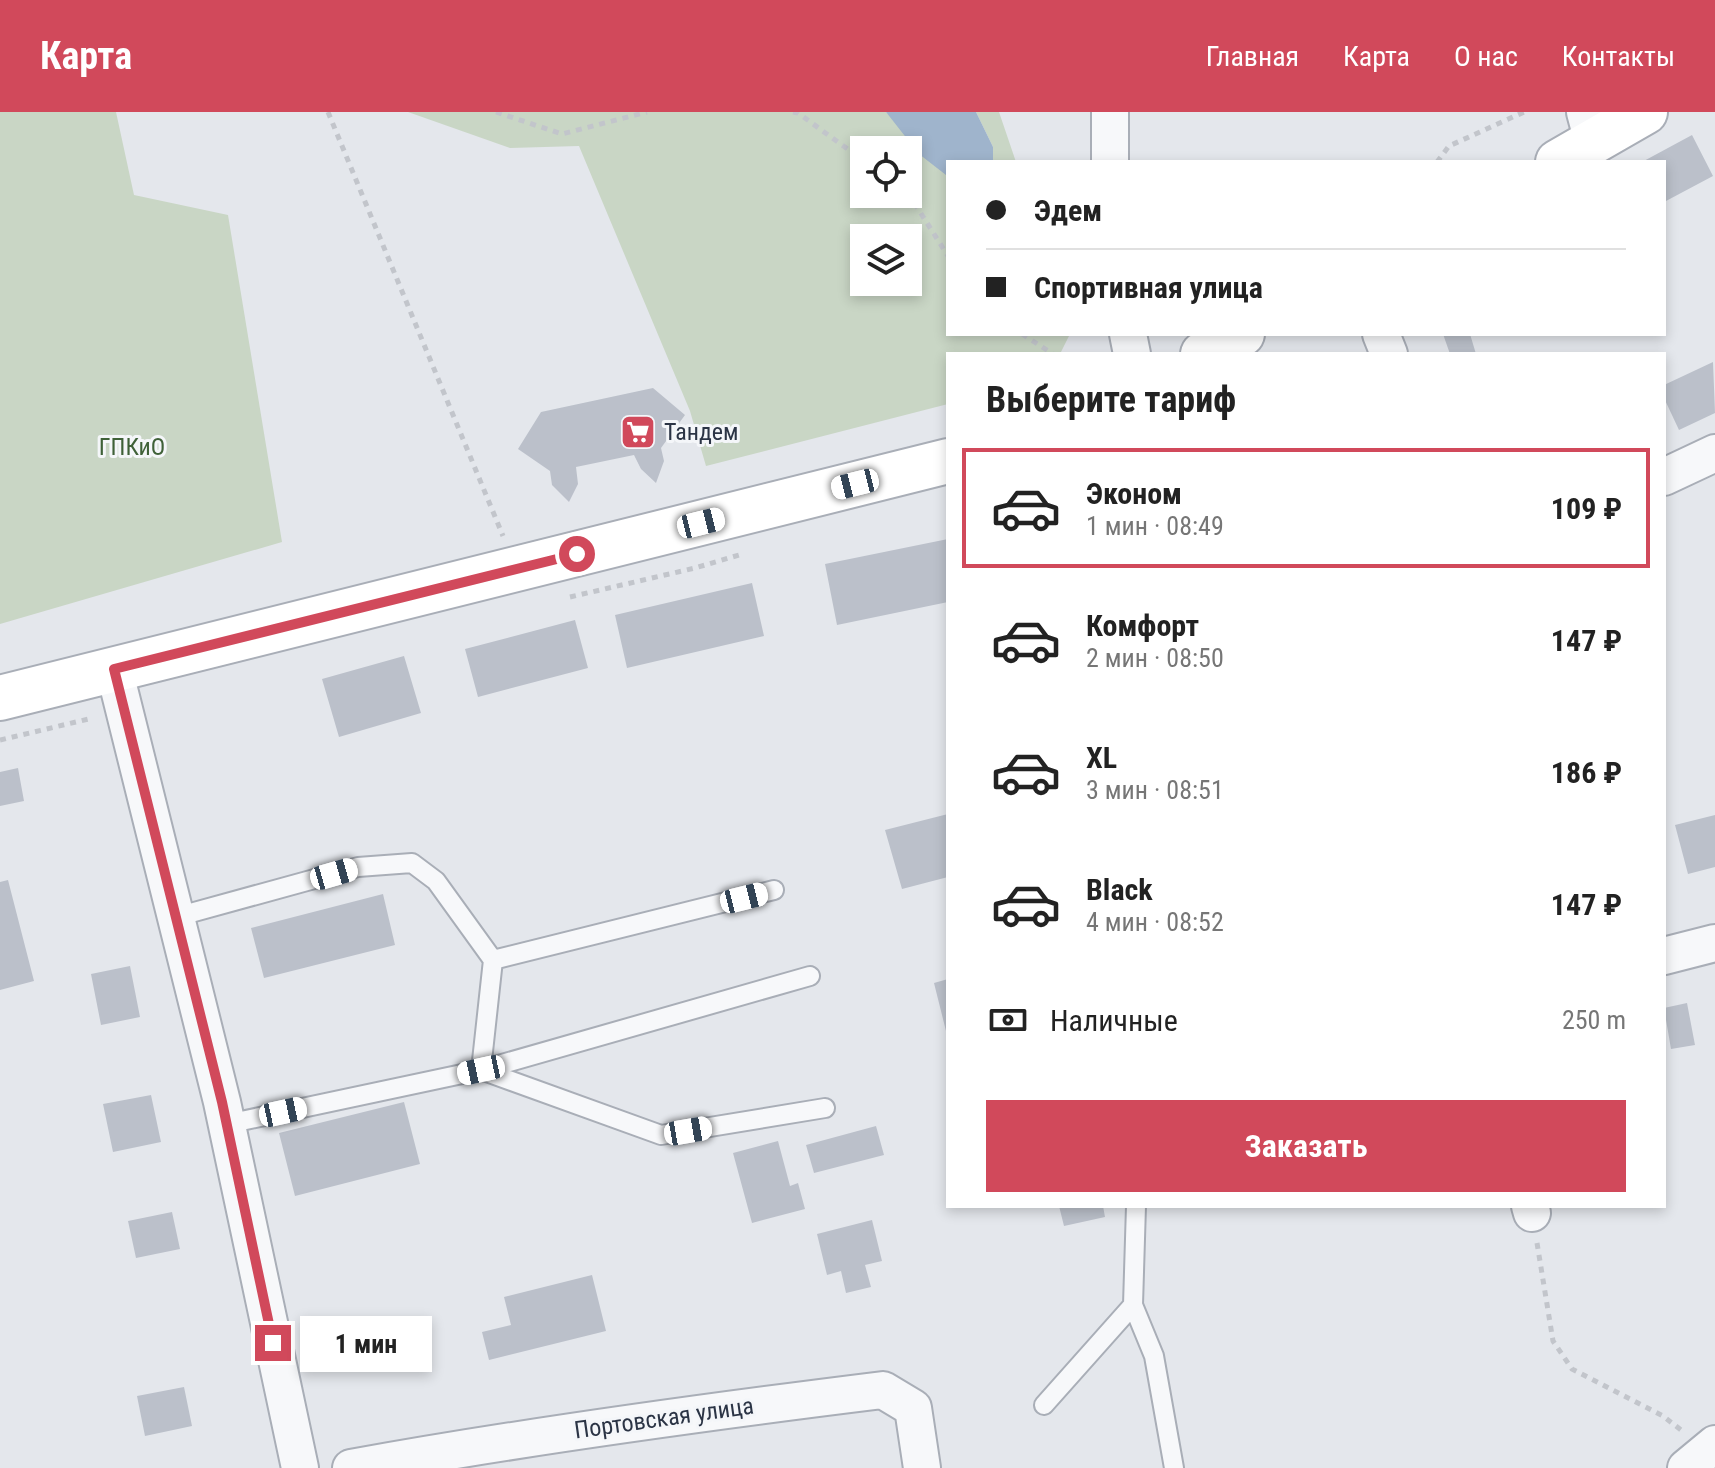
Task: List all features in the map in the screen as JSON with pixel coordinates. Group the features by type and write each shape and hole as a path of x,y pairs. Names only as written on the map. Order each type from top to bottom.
{"main road":[{"path":"1579,139 1645,112"},
{"path":"1207,352 1238,336"},
{"path":"0,698 946,461"}],"street":[{"path":"1110,112 1110,160"},
{"path":"1666,476 1715,453"},
{"path":"114,669 227,1124 300,1468"},
{"path":"1666,955 1715,943"},
{"name":"Портовская улица","path":"351,1468 468,1446 668,1416 883,1390 913,1408 922,1468"}],"lane":[{"path":"176,917 358,867 412,863 436,881 493,960 481,1070"},
{"path":"493,960 774,890"},
{"path":"227,1124 481,1070 810,976"},
{"path":"481,1070 661,1135 825,1108"},
{"path":"1136,1208 1133,1305 1154,1356 1174,1468"},
{"path":"1044,1405 1133,1305"}],"path":[{"path":"328,112 504,537"},
{"path":"496,112 562,134 647,112"},
{"path":"793,112 850,151"},
{"path":"1438,160 1449,146 1524,112"},
{"path":"918,208 946,253"},
{"path":"1025,336 1050,352"},
{"path":"1531,1210 1553,1341 1572,1369 1663,1416 1703,1454"}],"green space":[{"name":"ГПКиО","path":"0,112 116,112 134,195 228,215 282,542 0,624"},
{"path":"408,112 886,112 910,136 850,136 850,208 922,208 922,149 946,173 946,336 1069,336 1061,352 946,352 946,405 706,466 690,411 579,146 510,148"},
{"path":"976,112 999,112 1015,160 993,160 993,147"}],"water":[{"path":"886,112 976,112 993,147 993,160 946,160 946,175 922,156 922,136 905,136"}],"building":[{"path":"1692,135 1713,176 1666,201 1666,160 1646,160"},
{"path":"1444,336 1471,336 1475,352 1449,352"},
{"path":"1713,362 1715,413 1679,430 1666,402 1666,384"},
{"path":"653,388 685,415 661,448 664,461 656,483 641,469 634,455 576,467 578,484 569,502 552,485 550,471 518,449 541,412"},
{"path":"946,539 946,602 837,625 825,564"},
{"path":"752,583 764,636 627,668 615,615"},
{"path":"575,620 588,668 478,697 465,649"},
{"path":"404,656 421,713 339,737 322,679"},
{"path":"18,768 24,801 0,806 0,772"},
{"path":"946,815 946,878 902,889 885,830"},
{"path":"1715,815 1715,867 1688,874 1675,825"},
{"path":"8,880 34,981 0,990 0,882"},
{"path":"383,894 395,945 264,978 251,928"},
{"path":"130,966 140,1017 101,1025 91,974"},
{"path":"946,980 946,1031 934,983"},
{"path":"1687,1003 1695,1045 1671,1049 1666,1008"},
{"path":"151,1095 161,1142 113,1152 103,1104"},
{"path":"404,1102 420,1164 295,1196 279,1133"},
{"path":"876,1126 884,1155 814,1173 806,1145"},
{"path":"778,1141 790,1186 798,1183 805,1209 752,1223 733,1153"},
{"path":"1060,1208 1103,1208 1105,1217 1064,1226"},
{"path":"172,1212 180,1249 136,1258 128,1221"},
{"path":"872,1220 882,1261 865,1265 871,1287 846,1293 841,1271 827,1275 817,1234"},
{"path":"592,1275 606,1331 489,1360 482,1332 511,1325 504,1297"},
{"path":"184,1387 192,1426 145,1436 137,1396"}],"place":[{"name":"Тандем","path":"638,432"}],"route":[{"path":"273,1343 222,1102 114,669 577,554"}]}
